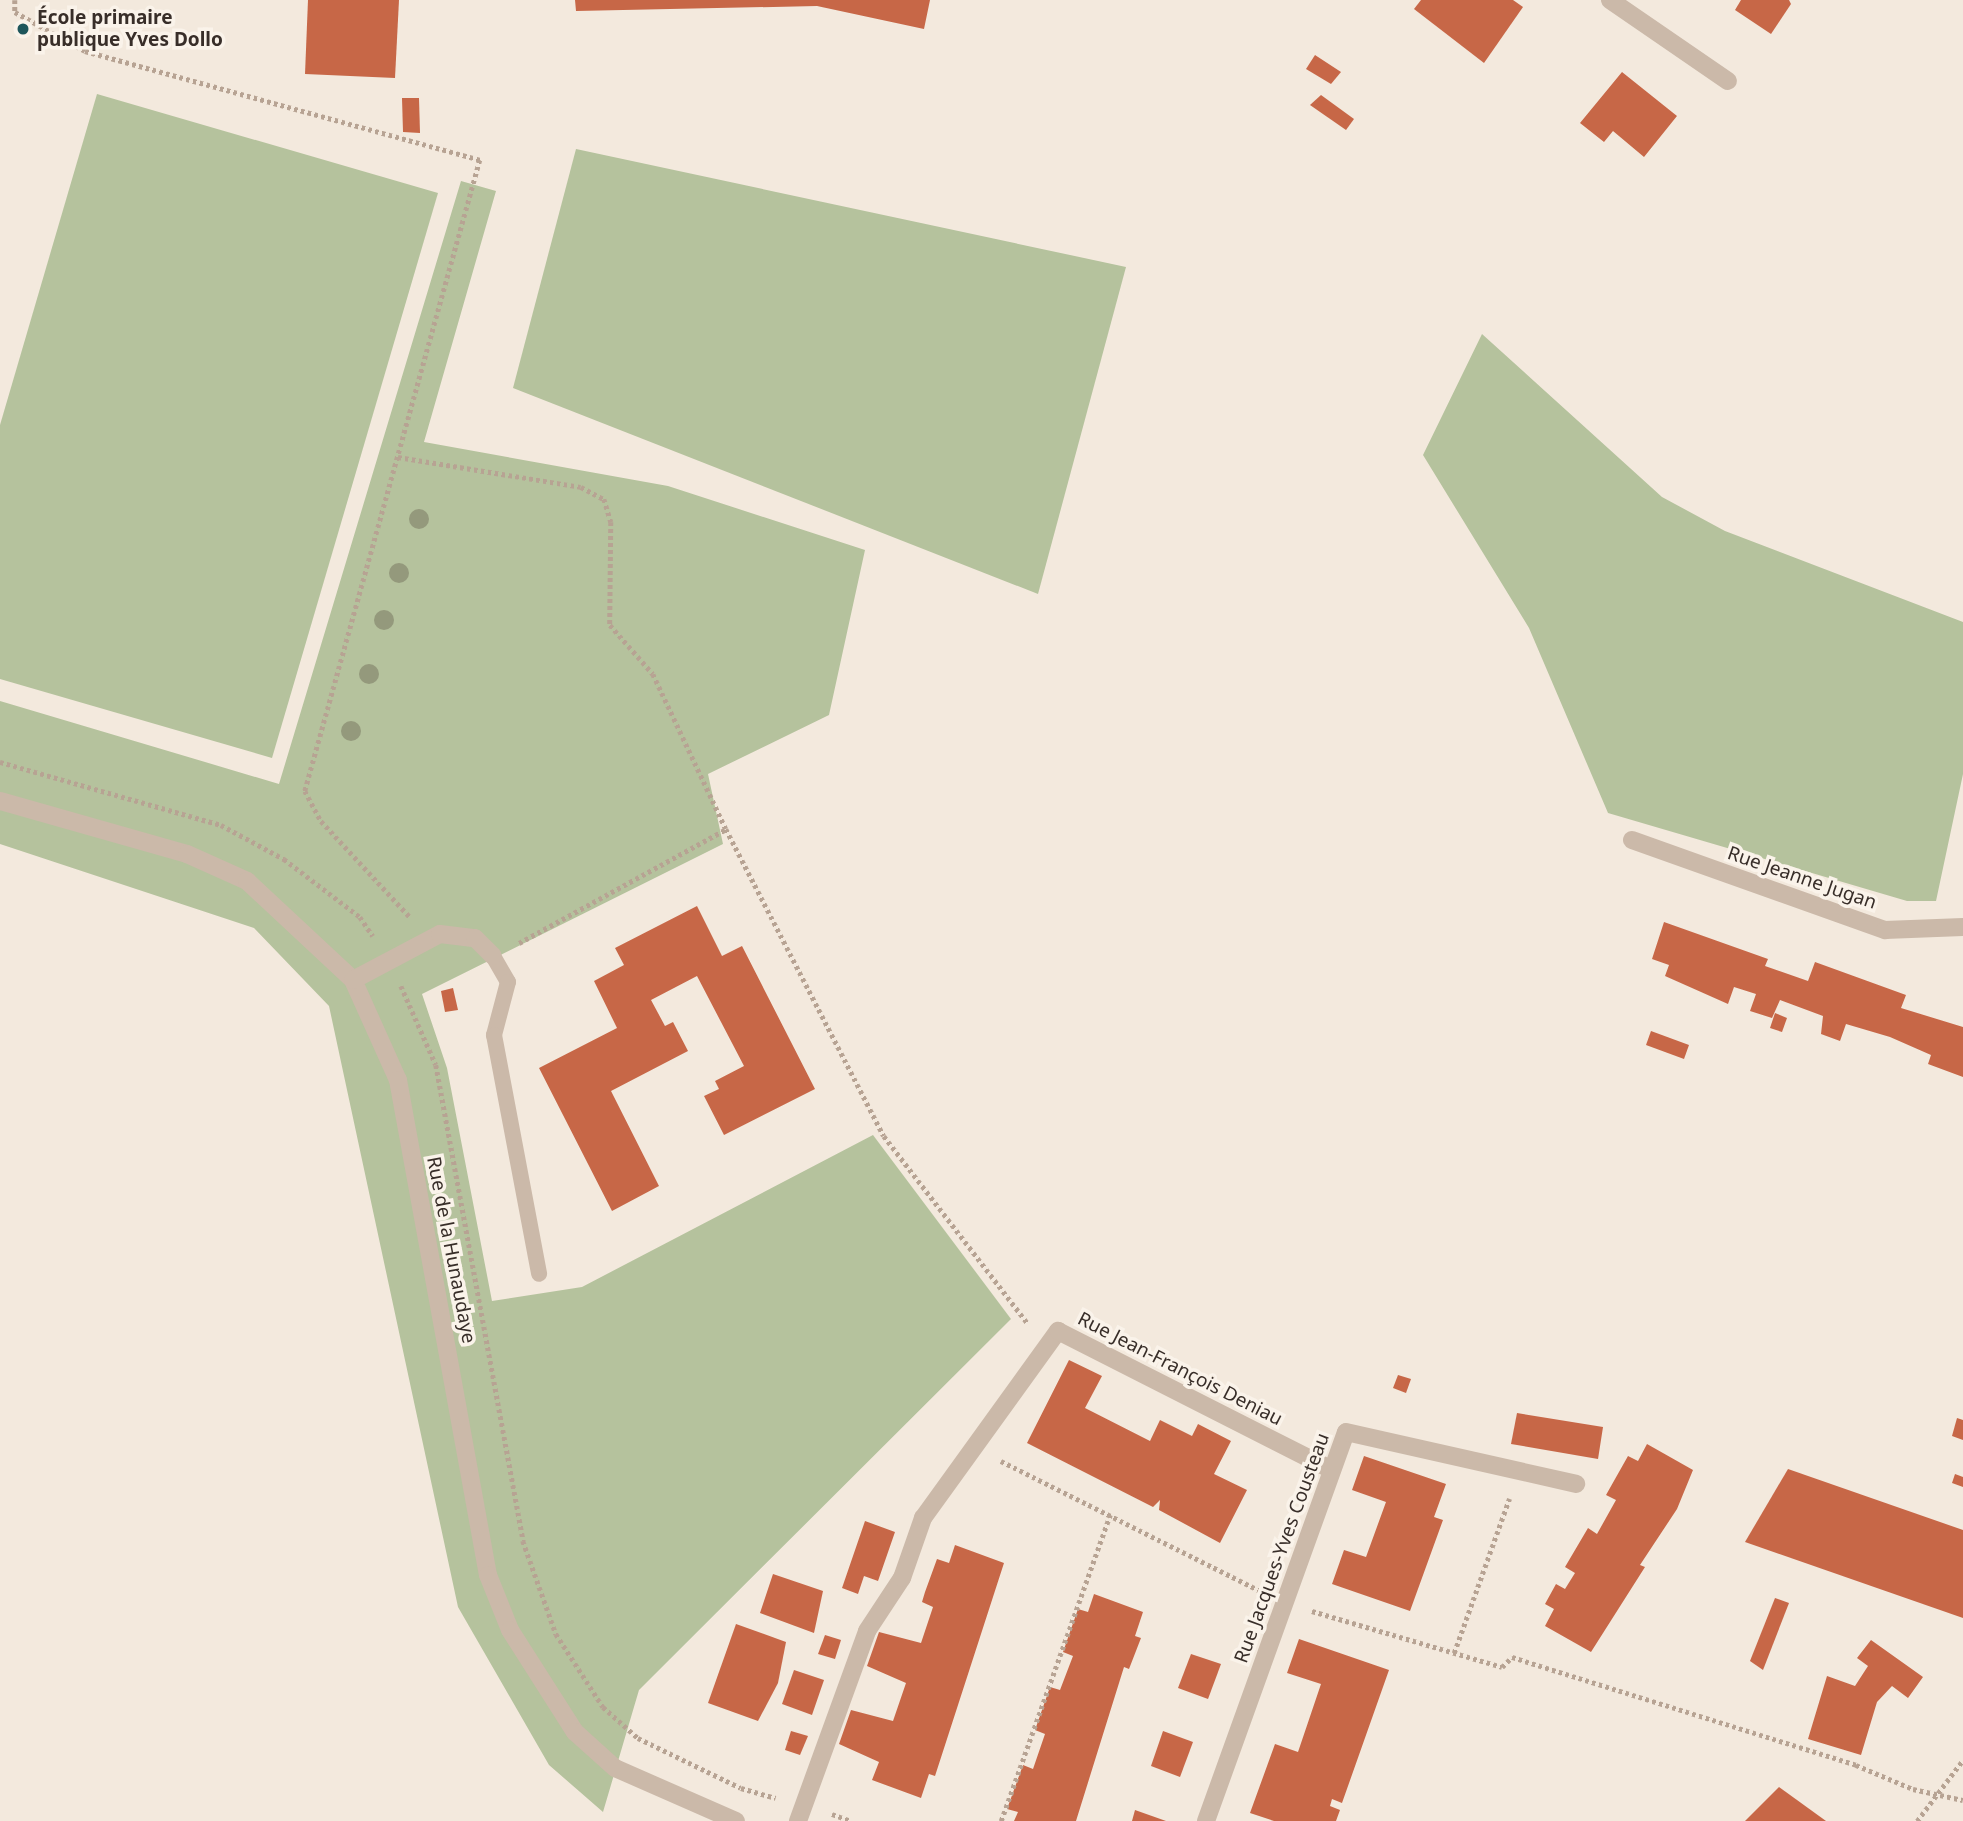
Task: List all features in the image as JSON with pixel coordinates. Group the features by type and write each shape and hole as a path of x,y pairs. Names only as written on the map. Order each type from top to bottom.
{"street":[{"path":"1611,0 1728,81"},
{"name":"Rue de la Hunaudaye","path":"0,801 187,855 247,881 353,980 398,1080 488,1575 510,1629 575,1732 615,1768 736,1821"},
{"name":"Rue Jeanne Jugan","path":"1632,840 1885,930 1963,928"},
{"path":"353,980 388,958 440,934 457,933 475,938 493,956"},
{"name":"Rue Jean-François Deniau","path":"802,1813 867,1631 902,1578 923,1518 1058,1331 1332,1470"},
{"name":"Rue Jacques-Yves Cousteau","path":"1206,1821 1346,1432 1520,1468 1576,1484"}],"lane":[{"path":"493,956 508,982 494,1035 539,1273"}],"path":[{"path":"15,0 15,12 85,51 481,160 305,791 321,821 411,915 388,958 436,1065 523,1541 556,1634 603,1707 638,1738 741,1788 802,1813 850,1821"},
{"path":"398,457 581,487 604,499 611,522 610,625 653,674 726,829 884,1136 1047,1348"},
{"path":"493,956 726,829"},
{"path":"975,1448 1286,1604 1502,1667 1512,1657 1936,1794 1963,1800"},
{"path":"1454,1653 1520,1468"},
{"path":"1001,1821 1110,1515"},
{"path":"1917,1821 1963,1760"}],"green space":[{"path":"97,94 438,193 272,758 0,679 0,425"},
{"path":"576,149 1126,267 1038,594 513,388"},
{"path":"461,181 496,191 424,442 668,486 865,550 829,715 708,774 723,844 422,994 447,1068 492,1301 582,1287 873,1135 1011,1319 639,1690 603,1812 549,1765 458,1607 329,1006 254,928 0,844 0,701 279,784"},
{"path":"1482,334 1662,497 1725,531 1963,622 1963,774 1936,901 1907,901 1608,813 1529,628 1423,455"}],"building":[{"path":"308,0 399,0 395,78 305,74"},
{"path":"575,0 930,0 924,29 817,6 576,11"},
{"path":"1421,0 1513,0 1523,7 1484,63 1414,9"},
{"path":"1741,0 1789,0 1791,4 1771,34 1735,10"},
{"path":"1315,55 1341,72 1331,84 1306,69"},
{"path":"1622,72 1677,116 1644,157 1613,131 1604,142 1580,123"},
{"path":"1321,95 1354,119 1346,130 1310,105"},
{"path":"402,98 419,98 420,133 403,132"},
{"path":"697,906 722,956 742,946 815,1089 724,1135 704,1096 719,1089 715,1081 744,1066 697,976 651,1000 665,1026 673,1022 688,1051 611,1091 659,1186 612,1211 539,1068 617,1028 594,981 624,965 615,948"},
{"path":"1664,922 1768,959 1765,966 1808,981 1815,962 1906,995 1901,1008 1963,1027 1963,1077 1928,1064 1931,1055 1890,1037 1846,1024 1840,1041 1821,1034 1823,1016 1780,1000 1772,1018 1750,1011 1756,994 1734,987 1728,1004 1665,976 1669,965 1652,959"},
{"path":"453,988 458,1010 445,1012 441,991"},
{"path":"1775,1013 1787,1018 1782,1032 1770,1028"},
{"path":"1651,1031 1689,1045 1684,1059 1646,1045"},
{"path":"1069,1360 1102,1376 1085,1408 1150,1441 1160,1420 1192,1436 1198,1424 1231,1441 1214,1474 1247,1490 1220,1543 1159,1510 1160,1500 1153,1507 1027,1443"},
{"path":"1398,1375 1411,1379 1406,1393 1393,1388"},
{"path":"1517,1413 1603,1427 1598,1459 1511,1444"},
{"path":"1957,1418 1963,1420 1963,1440 1952,1436"},
{"path":"1647,1444 1693,1470 1677,1509 1640,1565 1645,1567 1591,1652 1545,1626 1554,1609 1545,1604 1556,1584 1565,1589 1575,1573 1565,1567 1588,1528 1597,1534 1616,1500 1606,1495 1628,1456 1638,1461"},
{"path":"1364,1456 1446,1484 1434,1517 1443,1520 1410,1611 1332,1584 1344,1550 1366,1557 1386,1502 1352,1490"},
{"path":"1788,1469 1963,1530 1963,1618 1745,1542"},
{"path":"1955,1474 1963,1477 1963,1487 1952,1483"},
{"path":"865,1521 895,1532 878,1581 864,1576 858,1594 842,1588"},
{"path":"955,1545 1004,1563 935,1776 929,1774 921,1798 872,1780 879,1762 839,1744 851,1710 893,1721 906,1683 867,1666 879,1632 921,1643 933,1607 922,1602 925,1592 937,1559 949,1563"},
{"path":"773,1574 823,1591 814,1633 760,1613"},
{"path":"1094,1594 1143,1612 1135,1636 1141,1638 1129,1669 1124,1667 1076,1821 1014,1821 1018,1812 1007,1809 1023,1765 1033,1769 1045,1734 1035,1730 1050,1687 1060,1690 1073,1656 1063,1652 1078,1609 1088,1612"},
{"path":"1775,1598 1789,1603 1763,1670 1750,1661"},
{"path":"736,1624 786,1642 778,1683 758,1721 708,1703"},
{"path":"825,1635 841,1640 835,1659 818,1654"},
{"path":"1299,1639 1389,1670 1342,1803 1332,1799 1330,1806 1340,1810 1336,1821 1274,1821 1250,1813 1275,1744 1298,1752 1321,1684 1287,1673"},
{"path":"1871,1640 1923,1677 1908,1698 1892,1686 1877,1702 1861,1755 1808,1739 1827,1676 1855,1686 1868,1666 1857,1658"},
{"path":"1191,1654 1221,1664 1208,1699 1178,1688"},
{"path":"794,1670 824,1680 812,1715 782,1704"},
{"path":"791,1731 808,1736 800,1755 785,1750"},
{"path":"1163,1731 1193,1742 1180,1777 1151,1766"},
{"path":"1779,1787 1826,1821 1745,1821"},
{"path":"1135,1810 1166,1821 1132,1821"}],"place":[{"name":"École primaire publique Yves Dollo","path":"23,29"}]}
